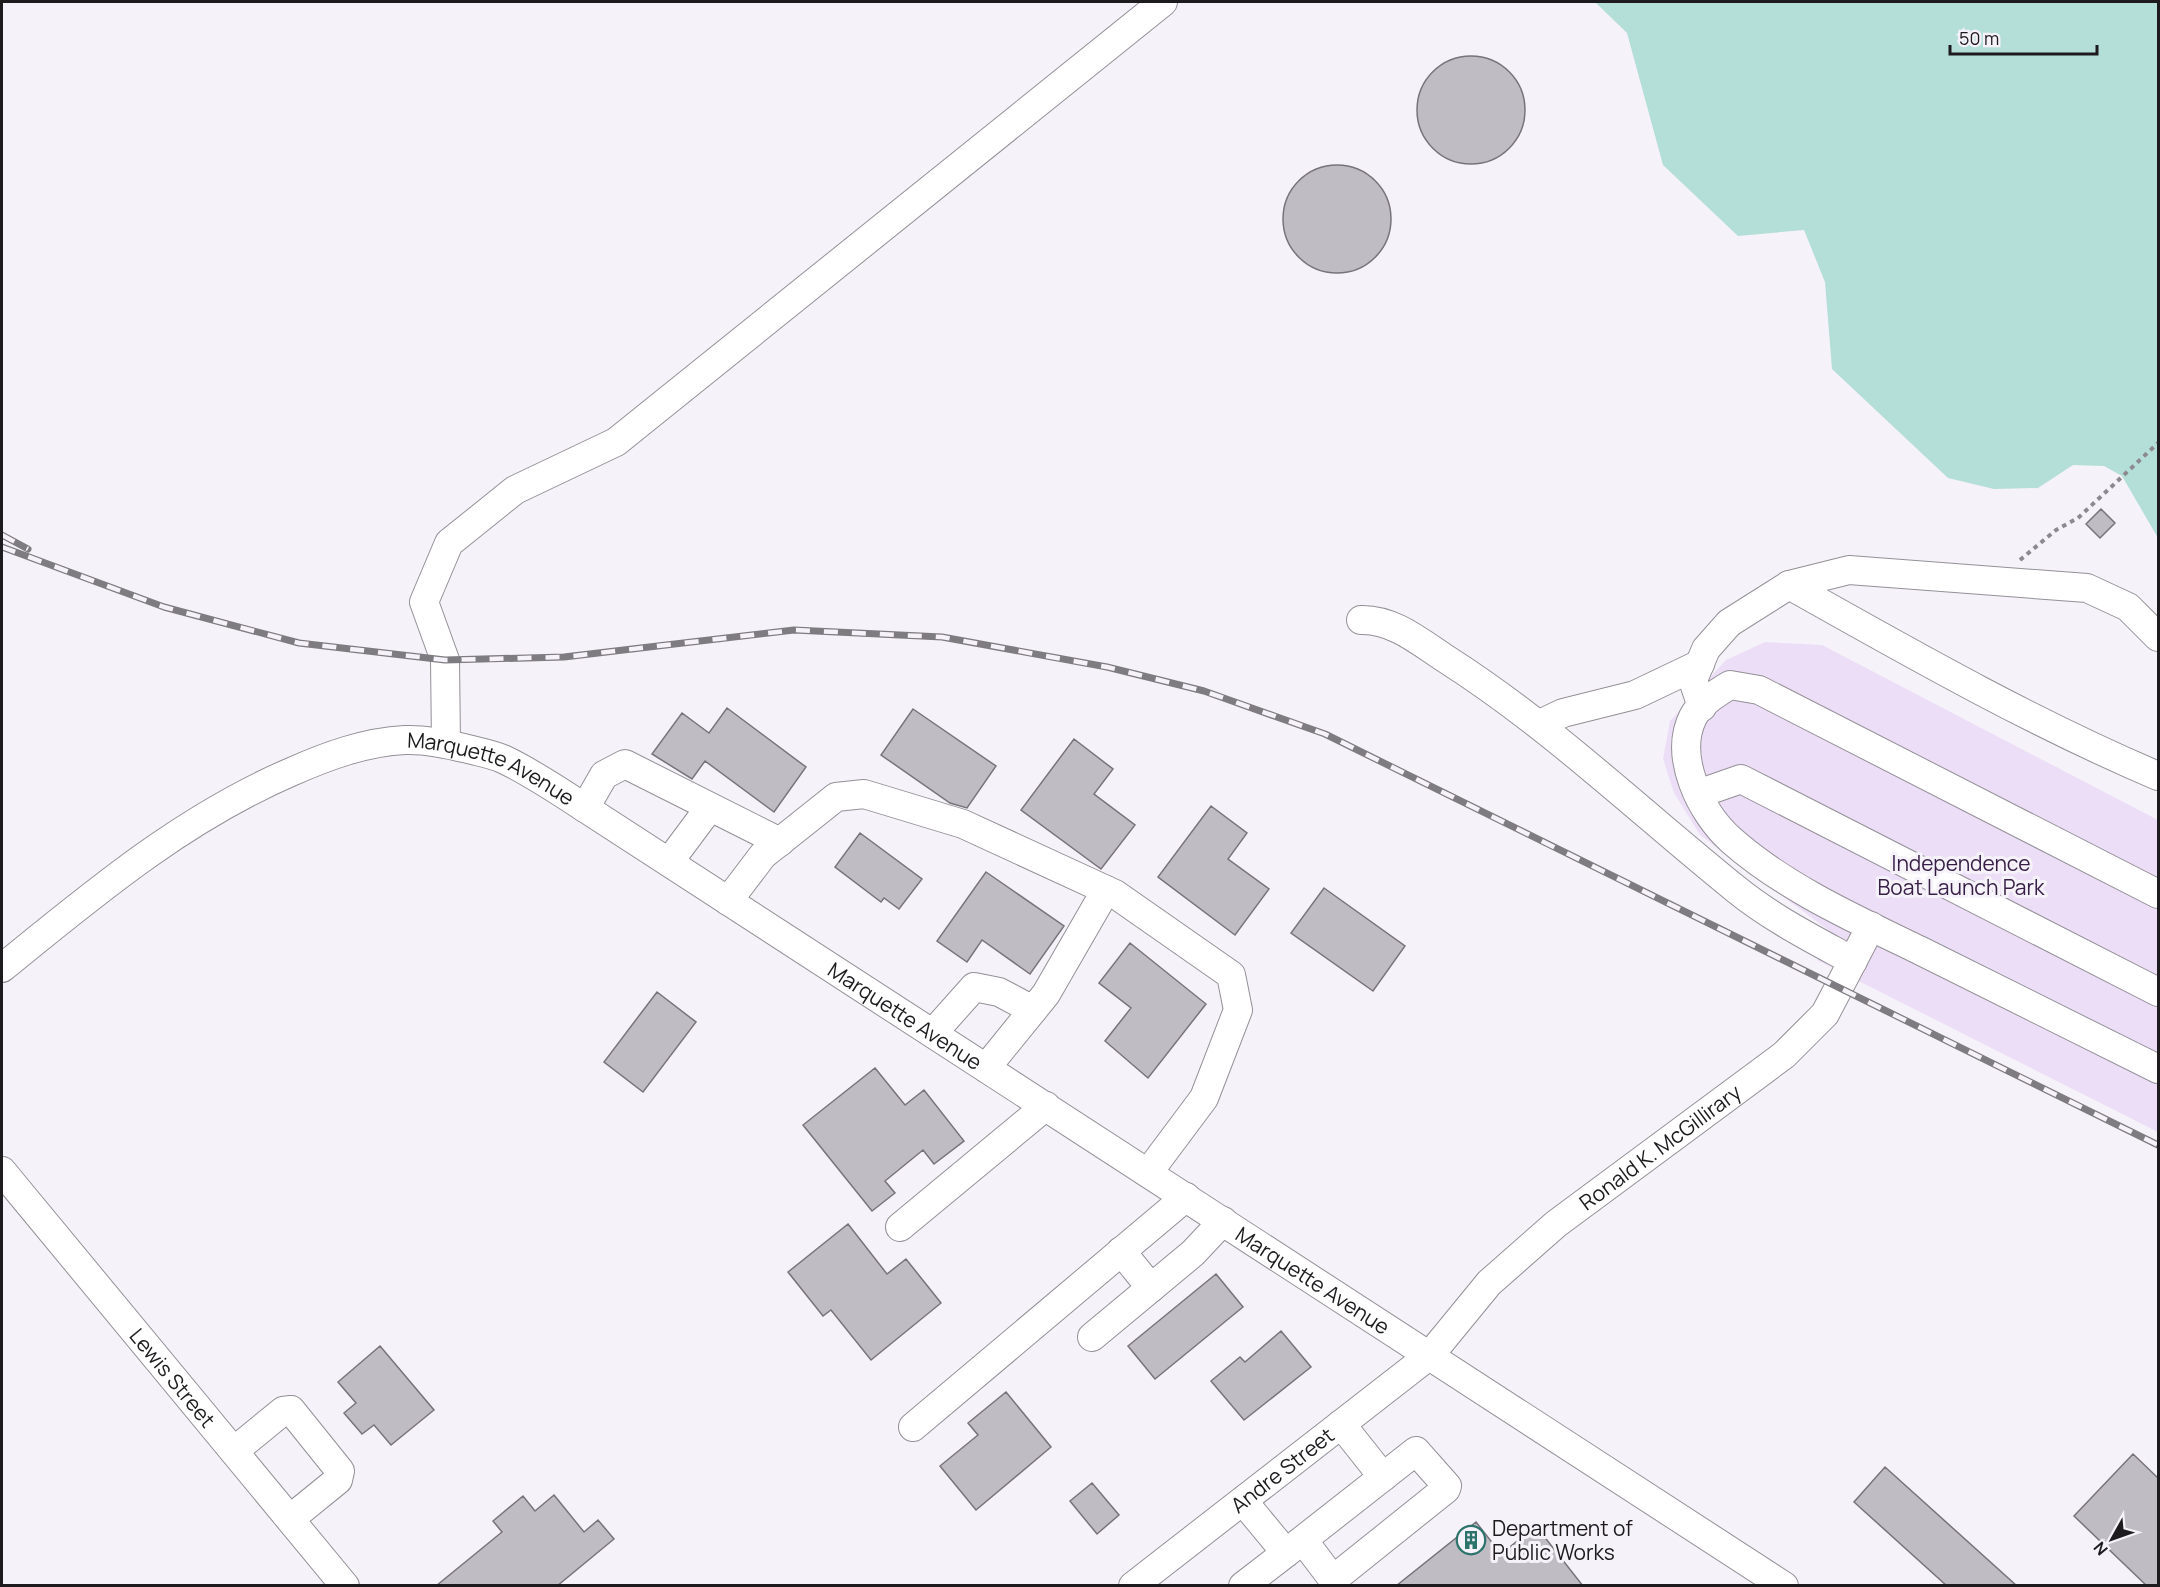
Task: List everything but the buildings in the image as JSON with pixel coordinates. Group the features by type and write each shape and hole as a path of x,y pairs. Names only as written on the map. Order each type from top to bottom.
{"street":[{"path":"446,744 445,660 424,602 449,543 515,490 616,442 1163,2"},
{"path":"1702,707 1693,680 1706,649 1729,623 1789,585 1849,570 1997,579 2087,588 2128,607 2158,637"},
{"path":"1789,585 1929,664 2098,751 2158,776"},
{"path":"1361,620 1375,620 1402,630 1540,724 1739,891 1787,926 1854,961"},
{"path":"1540,724 1563,713 1635,695 1700,664"},
{"path":"2158,894 1759,690 1730,684 1710,697 1693,717 1687,743 1690,778 1710,813 1730,838 1764,865 1871,926 2158,1070"},
{"name":"Marquette Avenue","path":"2,968 135,861 206,815 266,783 322,758 362,747 406,740 446,744 502,758 669,862 1782,1585"},
{"path":"585,808 604,775 625,764 780,842"},
{"path":"1698,794 1741,779 2158,992"},
{"path":"728,901 763,855 836,797 864,794 963,824 1106,890 1231,975 1238,1010 1204,1098 1148,1173"},
{"path":"669,862 710,807"},
{"path":"986,1068 1046,994 1106,890"},
{"name":"Ronald K. McGillirary","path":"1430,1355 1489,1283 1556,1224 1784,1055 1806,1036 1825,1014 1871,926"},
{"path":"933,1033 974,987 999,992 1033,1010"},
{"path":"900,1227 1046,1106"},
{"name":"Lewis Street","path":"2,1171 345,1586"},
{"path":"913,1427 1186,1197"},
{"path":"1092,1337 1193,1253 1223,1221"},
{"path":"1121,1251 1151,1288"},
{"name":"Andre Street","path":"1148,1581 1244,1501 1430,1355"},
{"path":"234,1451 283,1411 291,1410 340,1471 338,1480 290,1519"},
{"path":"1341,1424 1383,1477"},
{"path":"1244,1501 1294,1546 1335,1578 1447,1486 1416,1451 1294,1546 1260,1580"}],"path":[{"path":"1997,579 2056,530 2078,518 2158,443"}],"green space":[{"name":"Independence Boat Launch Park","path":"1765,642 1822,645 2158,820 2158,1132 1817,960 1831,932 1700,835 1674,793 1663,759 1670,721 1726,660"}],"shaded area":[{"path":"1595,2 2158,2 2158,538 2122,476 2104,466 2073,465 2038,488 1994,489 1948,478 1832,369 1825,282 1804,230 1738,236 1663,165 1627,33"}],"railway":[{"path":"2,535 28,549"},
{"path":"2,547 164,607 299,643 445,660 564,657 794,630 942,637 1107,667 1204,691 1325,734 2158,1145"}],"place":[{"name":"Department of Public Works","path":"1471,1540"}]}
